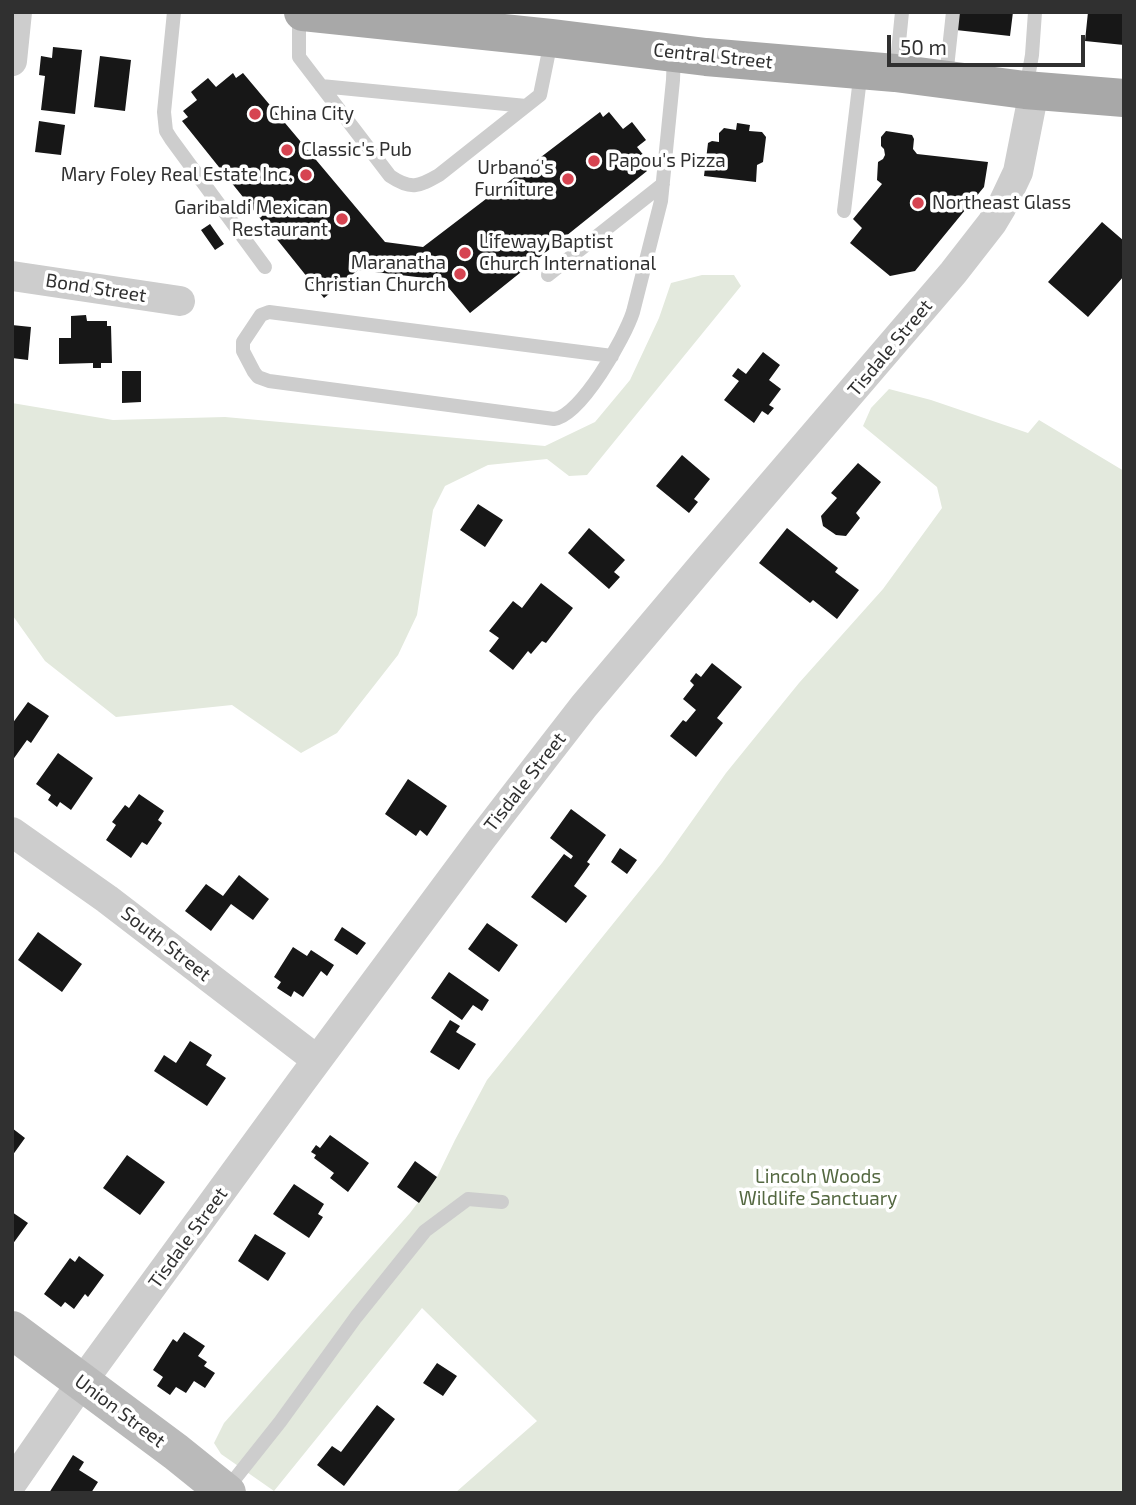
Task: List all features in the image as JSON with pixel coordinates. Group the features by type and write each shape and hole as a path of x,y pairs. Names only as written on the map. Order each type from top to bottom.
{"main road":[{"name":"Central Street","path":"301,12 1124,98"},
{"name":"Union Street","path":"12,1330 226,1492"}],"street":[{"path":"12,61 17,12"},
{"name":"Tisdale Street","path":"12,1483 82,1382 317,1060 584,706 953,273 992,223 1018,172 1030,90"},
{"name":"Bond Street","path":"12,276 180,301"},
{"name":"South Street","path":"12,832 107,899 317,1060"}],"lane":[{"path":"174,12 164,112 166,131 265,267"},
{"path":"301,12 299,57 390,176 400,183 412,186 426,183 439,175 540,95 551,38"},
{"path":"844,211 878,72 902,12"},
{"path":"946,79 953,12"},
{"path":"1030,90 1035,12"},
{"path":"612,356 269,312 261,315 243,342 243,351 254,372 258,377 269,381 561,418 588,390 612,356 633,312 661,201 674,53"},
{"path":"321,86 526,106"},
{"path":"548,275 663,184"},
{"path":"226,1492 356,1317 425,1231 468,1199 502,1202"}],"green space":[{"path":"702,275 734,275 741,286 587,475 569,476 547,459 488,465 445,486 433,510 417,615 398,655 337,733 301,753 232,705 116,717 45,661 13,616 12,403 113,420 225,417 545,446 595,422 630,380 659,318 671,283"},
{"name":"Lincoln Woods Wildlife Sanctuary","path":"889,389 931,400 1028,433 1039,420 1124,471 1124,1493 455,1493 537,1421 422,1308 274,1491 221,1454 214,1443 224,1423 410,1213 437,1177 487,1080 662,863 726,773 799,683 883,589 942,508 937,487 863,426 871,408"}],"building":[{"path":"958,12 1013,12 1010,36 956,30"},
{"path":"1088,12 1124,12 1124,45 1085,41"},
{"path":"53,47 82,50 75,114 41,110 45,76 39,75 41,56 52,58"},
{"path":"100,56 131,60 125,111 94,107"},
{"path":"233,73 236,78 243,73 385,242 423,247 600,112 603,117 609,112 623,129 632,122 646,140 637,147 645,157 640,162 647,171 470,313 442,280 358,270 324,298 182,121 188,117 183,111 197,100 191,92 208,78 216,87"},
{"path":"39,121 65,125 61,155 35,152"},
{"path":"737,123 750,125 749,131 762,132 766,137 763,162 757,165 756,182 704,176 708,143 719,142 719,133 724,128 736,130"},
{"name":"Northeast Glass","path":"886,131 912,135 913,149 917,154 988,162 984,187 915,271 890,276 850,243 862,228 853,219 882,184 877,180 878,162 885,155 881,137"},
{"path":"1102,222 1124,241 1124,276 1088,317 1048,282"},
{"path":"210,224 224,244 215,250 201,230"},
{"path":"86,315 87,321 107,321 107,326 111,326 112,363 101,363 101,368 93,368 93,363 59,364 59,338 71,338 71,316"},
{"path":"12,325 31,327 28,360 12,358"},
{"path":"763,352 780,365 769,380 781,389 769,405 774,408 768,415 762,411 754,423 724,400 739,381 732,376 738,368 746,374"},
{"path":"122,371 141,371 141,402 122,403"},
{"path":"682,455 710,479 694,499 698,502 689,513 656,486"},
{"path":"858,463 881,482 856,513 860,518 846,536 836,535 823,526 821,516 837,498 831,493"},
{"path":"478,504 503,520 485,547 460,530"},
{"path":"589,528 625,560 614,572 620,577 609,589 568,553"},
{"path":"787,528 838,568 835,572 859,590 837,619 813,600 810,603 759,563"},
{"path":"541,583 573,608 546,643 542,641 531,654 528,651 513,670 489,651 499,638 489,631 513,601 522,608"},
{"path":"712,663 742,687 717,718 723,723 696,757 670,736 683,720 686,722 696,710 683,699 694,685 690,681 696,673 701,677"},
{"path":"28,702 49,716 31,743 27,740 12,761 12,724"},
{"path":"58,753 93,778 71,810 60,802 57,807 48,800 51,795 36,784"},
{"path":"408,779 447,806 427,836 420,830 416,836 385,814"},
{"path":"139,794 164,811 158,820 162,823 147,845 142,842 131,858 106,840 116,825 112,822 125,805 129,808"},
{"path":"571,809 606,835 574,886 587,896 566,923 531,897 564,854 571,859 573,856 550,838"},
{"path":"620,848 637,860 627,874 611,862"},
{"path":"239,875 269,899 253,920 231,904 211,931 185,911 206,884 223,896"},
{"path":"487,923 518,945 499,972 468,949"},
{"path":"342,927 366,943 357,955 334,940"},
{"path":"38,932 82,964 62,992 18,960"},
{"path":"293,947 307,956 311,950 334,965 327,976 321,971 303,997 294,991 291,997 277,988 281,982 274,977"},
{"path":"449,972 489,1000 482,1011 473,1005 462,1020 431,998"},
{"path":"450,1020 460,1026 456,1032 476,1044 459,1070 430,1052"},
{"path":"190,1041 212,1055 206,1065 226,1078 207,1106 154,1071 164,1055 176,1063"},
{"path":"12,1128 25,1138 12,1156"},
{"path":"330,1135 369,1163 348,1192 330,1178 334,1173 314,1158 316,1155 311,1152 316,1145 320,1148"},
{"path":"127,1155 165,1182 140,1215 103,1188"},
{"path":"415,1161 437,1177 419,1203 397,1187"},
{"path":"294,1184 324,1204 318,1214 323,1217 309,1238 273,1214"},
{"path":"12,1212 28,1223 12,1245"},
{"path":"255,1234 286,1253 268,1281 238,1261"},
{"path":"79,1256 104,1275 88,1297 85,1294 74,1309 65,1302 61,1307 44,1294 70,1258 75,1262"},
{"path":"184,1332 205,1346 198,1356 207,1362 204,1366 215,1373 205,1388 194,1381 186,1393 176,1387 170,1395 157,1386 163,1377 153,1370 173,1339 177,1342"},
{"path":"437,1363 457,1376 443,1396 423,1383"},
{"path":"377,1405 395,1419 344,1486 317,1465 332,1446 341,1452"},
{"path":"73,1455 84,1462 79,1470 98,1482 91,1493 49,1493"}],"place":[{"name":"China City","path":"255,114"},
{"name":"Classic's Pub","path":"287,150"},
{"name":"Papou's Pizza","path":"594,161"},
{"name":"Mary Foley Real Estate Inc.","path":"306,175"},
{"name":"Urbano's Furniture","path":"568,179"},
{"name":"Northeast Glass","path":"918,203"},
{"name":"Garibaldi Mexican Restaurant","path":"342,219"},
{"name":"Lifeway Baptist Church International","path":"465,253"},
{"name":"Maranatha Christian Church","path":"460,274"}]}
